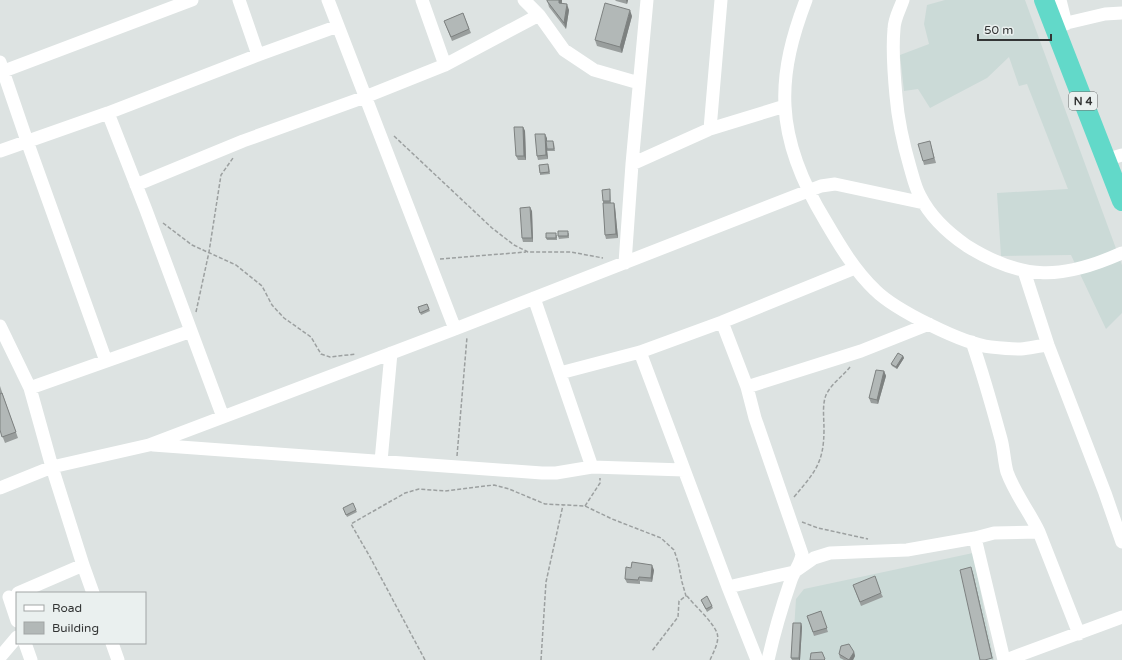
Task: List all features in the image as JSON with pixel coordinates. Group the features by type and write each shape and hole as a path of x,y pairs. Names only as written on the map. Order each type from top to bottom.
{"highway":[{"name":"N 4","path":"1044,0 1060,25 1114,157 1122,201"}],"street":[{"path":"106,361 2,67 192,0"},
{"path":"239,0 258,55"},
{"path":"328,0 365,97 375,118 455,328"},
{"path":"422,0 445,65"},
{"path":"524,0 539,15 564,50 594,70 639,83"},
{"path":"625,263 632,164 647,0"},
{"path":"710,129 721,0"},
{"path":"806,0 792,41 787,62 785,106 791,144 795,159 808,190 855,268 883,298 948,333 989,347 1021,349 1048,345"},
{"path":"903,0 894,29 898,121 903,146 915,183 924,203 940,224 962,242 992,259 1024,272 1069,272 1122,254"},
{"path":"1060,0 1060,25 1105,14 1122,12"},
{"path":"136,185 244,141 365,97 445,65 539,15"},
{"path":"0,151 108,113 338,26"},
{"path":"632,164 710,129 785,106"},
{"path":"108,113 146,210 223,417"},
{"path":"0,488 52,466 149,445 625,263 808,190 835,184 924,203"},
{"path":"560,373 640,352 722,322 855,268"},
{"path":"1024,272 1048,345 1105,493 1122,542"},
{"path":"534,298 592,467"},
{"path":"722,322 747,387 755,418 784,507 802,554 800,564 794,572 778,620 768,660"},
{"path":"747,387 861,350 929,324"},
{"path":"0,326 30,388 52,466 93,592"},
{"path":"30,388 191,331"},
{"path":"972,342 987,387 1002,444 1007,471 1016,493 1033,519 1039,532 1079,634"},
{"path":"640,352 728,587 758,660"},
{"path":"381,461 391,353"},
{"path":"149,445 542,473 556,473 592,467 684,470"},
{"path":"728,587 794,572 814,558 830,553 907,550 975,538 994,532 1039,532"},
{"path":"975,538 1005,660 1122,617"},
{"path":"20,592 83,565"},
{"path":"11,596 16,617"},
{"path":"0,657 16,638"},
{"path":"25,644 31,660"},
{"path":"112,644 118,660"}],"path":[{"path":"391,133 492,228 514,245 528,252"},
{"path":"191,331 199,303 209,252 221,176 244,141"},
{"path":"146,210 192,245 236,265 262,286 272,305 284,318 311,337 321,354 330,357 358,354"},
{"path":"429,260 528,252 571,252 625,263"},
{"path":"456,466 469,323"},
{"path":"784,507 813,474 818,465 824,439 824,405 826,396 830,388 849,368 861,350"},
{"path":"585,506 601,480 592,467"},
{"path":"425,660 351,524 405,493 419,489 445,490 494,485 509,489 545,504 585,506 612,519 661,538 674,550 686,596 708,620 717,634 716,646 710,660"},
{"path":"542,660 546,582 562,505"},
{"path":"801,522 818,528 880,542 889,550"},
{"path":"652,651 678,617 679,601 686,596"}],"shaded area":[{"path":"945,0 1025,0 1122,265 1122,313 1106,329 1071,255 1001,256 997,193 1068,189 1027,84 1019,86 1009,57 987,78 930,108 918,89 904,91 900,55 929,44 924,24 927,5"},
{"path":"973,553 994,660 792,660 796,599 804,589"}],"building":[{"path":"559,0 559,3 567,4 564,23 547,1"},
{"path":"605,3 630,10 620,47 595,40"},
{"path":"463,13 469,29 451,37 444,21"},
{"path":"514,127 523,127 524,156 516,156"},
{"path":"535,134 545,134 546,155 537,156"},
{"path":"546,141 553,141 554,149 547,149"},
{"path":"930,141 934,158 923,161 918,144"},
{"path":"548,164 549,172 540,173 539,165"},
{"path":"610,189 610,201 603,201 602,190"},
{"path":"603,203 614,203 616,234 605,235"},
{"path":"530,207 532,238 522,238 520,208"},
{"path":"558,231 568,231 568,236 558,236"},
{"path":"546,233 556,233 556,238 546,238"},
{"path":"427,304 429,309 420,313 418,307"},
{"path":"898,353 903,356 896,367 891,364"},
{"path":"876,370 884,371 877,400 869,398"},
{"path":"2,393 16,432 2,437 0,430 0,394"},
{"path":"353,503 356,510 346,515 343,508"},
{"path":"632,562 652,565 651,578 639,577 638,580 625,579 626,567 631,568"},
{"path":"971,567 992,658 985,660 980,660 960,570"},
{"path":"875,576 881,593 860,602 853,585"},
{"path":"707,596 712,606 706,609 701,600"},
{"path":"821,611 827,628 813,632 807,616"},
{"path":"793,623 801,623 799,658 791,658"},
{"path":"849,644 854,652 849,660 839,654 841,646"},
{"path":"822,652 825,659 824,660 810,660 811,653"}]}
